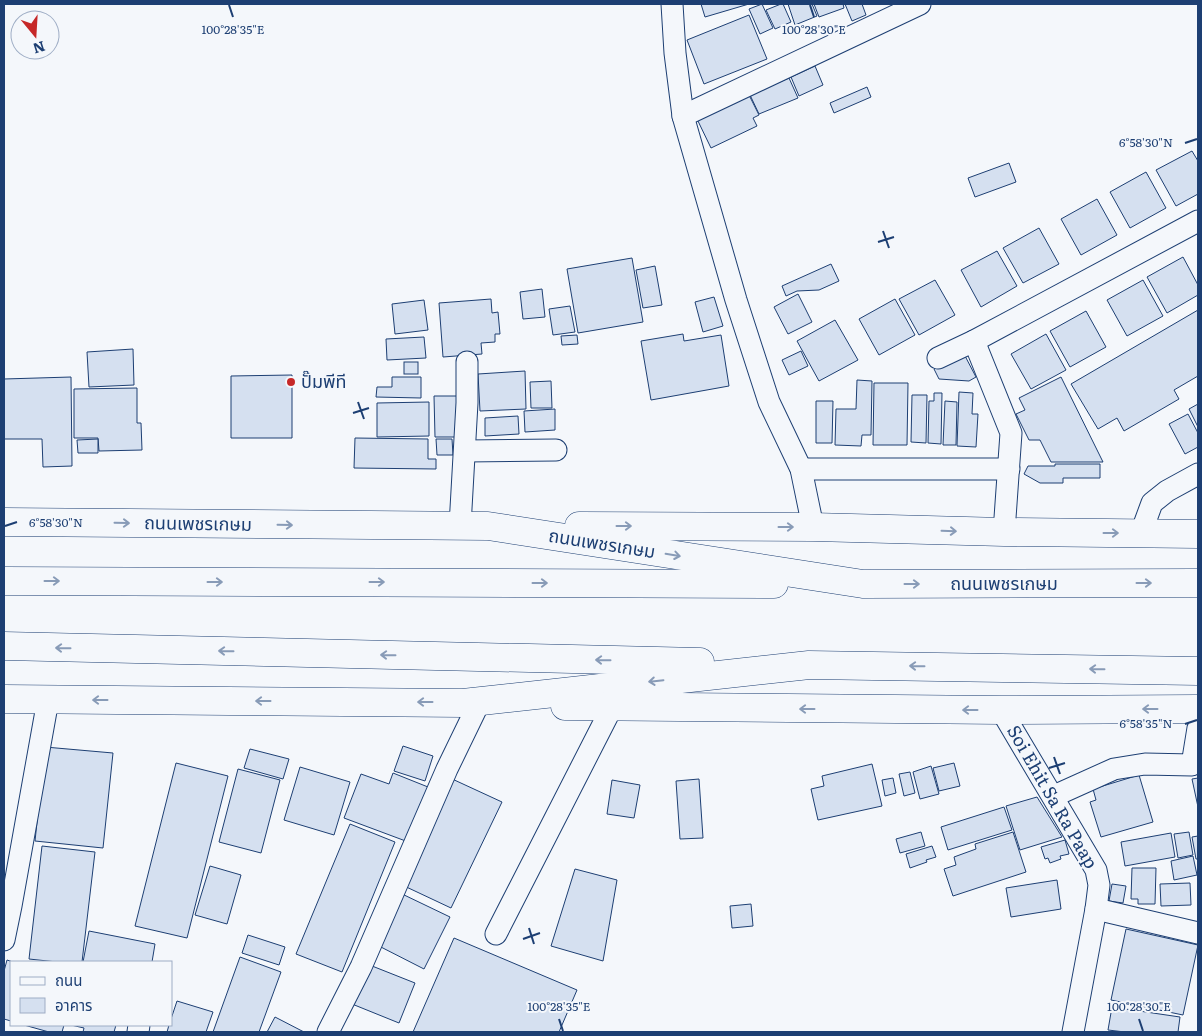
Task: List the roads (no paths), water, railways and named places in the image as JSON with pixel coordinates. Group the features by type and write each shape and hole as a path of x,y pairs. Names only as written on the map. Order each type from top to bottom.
{"highway":[{"name":"ถนนเพชรเกษม","path":"4,522 488,526 863,584 1198,583"},
{"path":"488,526 813,527 1004,532 1198,534"},
{"path":"4,580 863,584"},
{"path":"4,646 809,665 1198,671"},
{"path":"471,703 809,665"},
{"path":"4,699 471,703 612,707 1001,710 1198,709"}],"street":[{"path":"672,4 675,54 683,116 736,300 769,402 802,469 813,527"},
{"path":"683,116 920,4"},
{"path":"938,358 974,341 1198,221"},
{"path":"974,341 1011,433 1004,532"},
{"path":"460,526 465,451 467,362"},
{"path":"465,451 556,450"},
{"path":"802,469 1008,468"},
{"path":"1141,533 1152,503 1168,490 1198,474"},
{"path":"4,940 12,906 48,700"},
{"path":"328,1032 361,967 447,769 471,703"},
{"path":"496,934 612,707"},
{"name":"Soi Ehit Sa Ra Paap","path":"1001,710 1054,796 1096,870 1099,886 1096,909 1073,1032"},
{"path":"1054,796 1114,769 1145,764 1192,765 1198,728"},
{"path":"1096,909 1198,933"}],"place":[{"name":"ปั๊มพีที","path":"291,382"}]}
